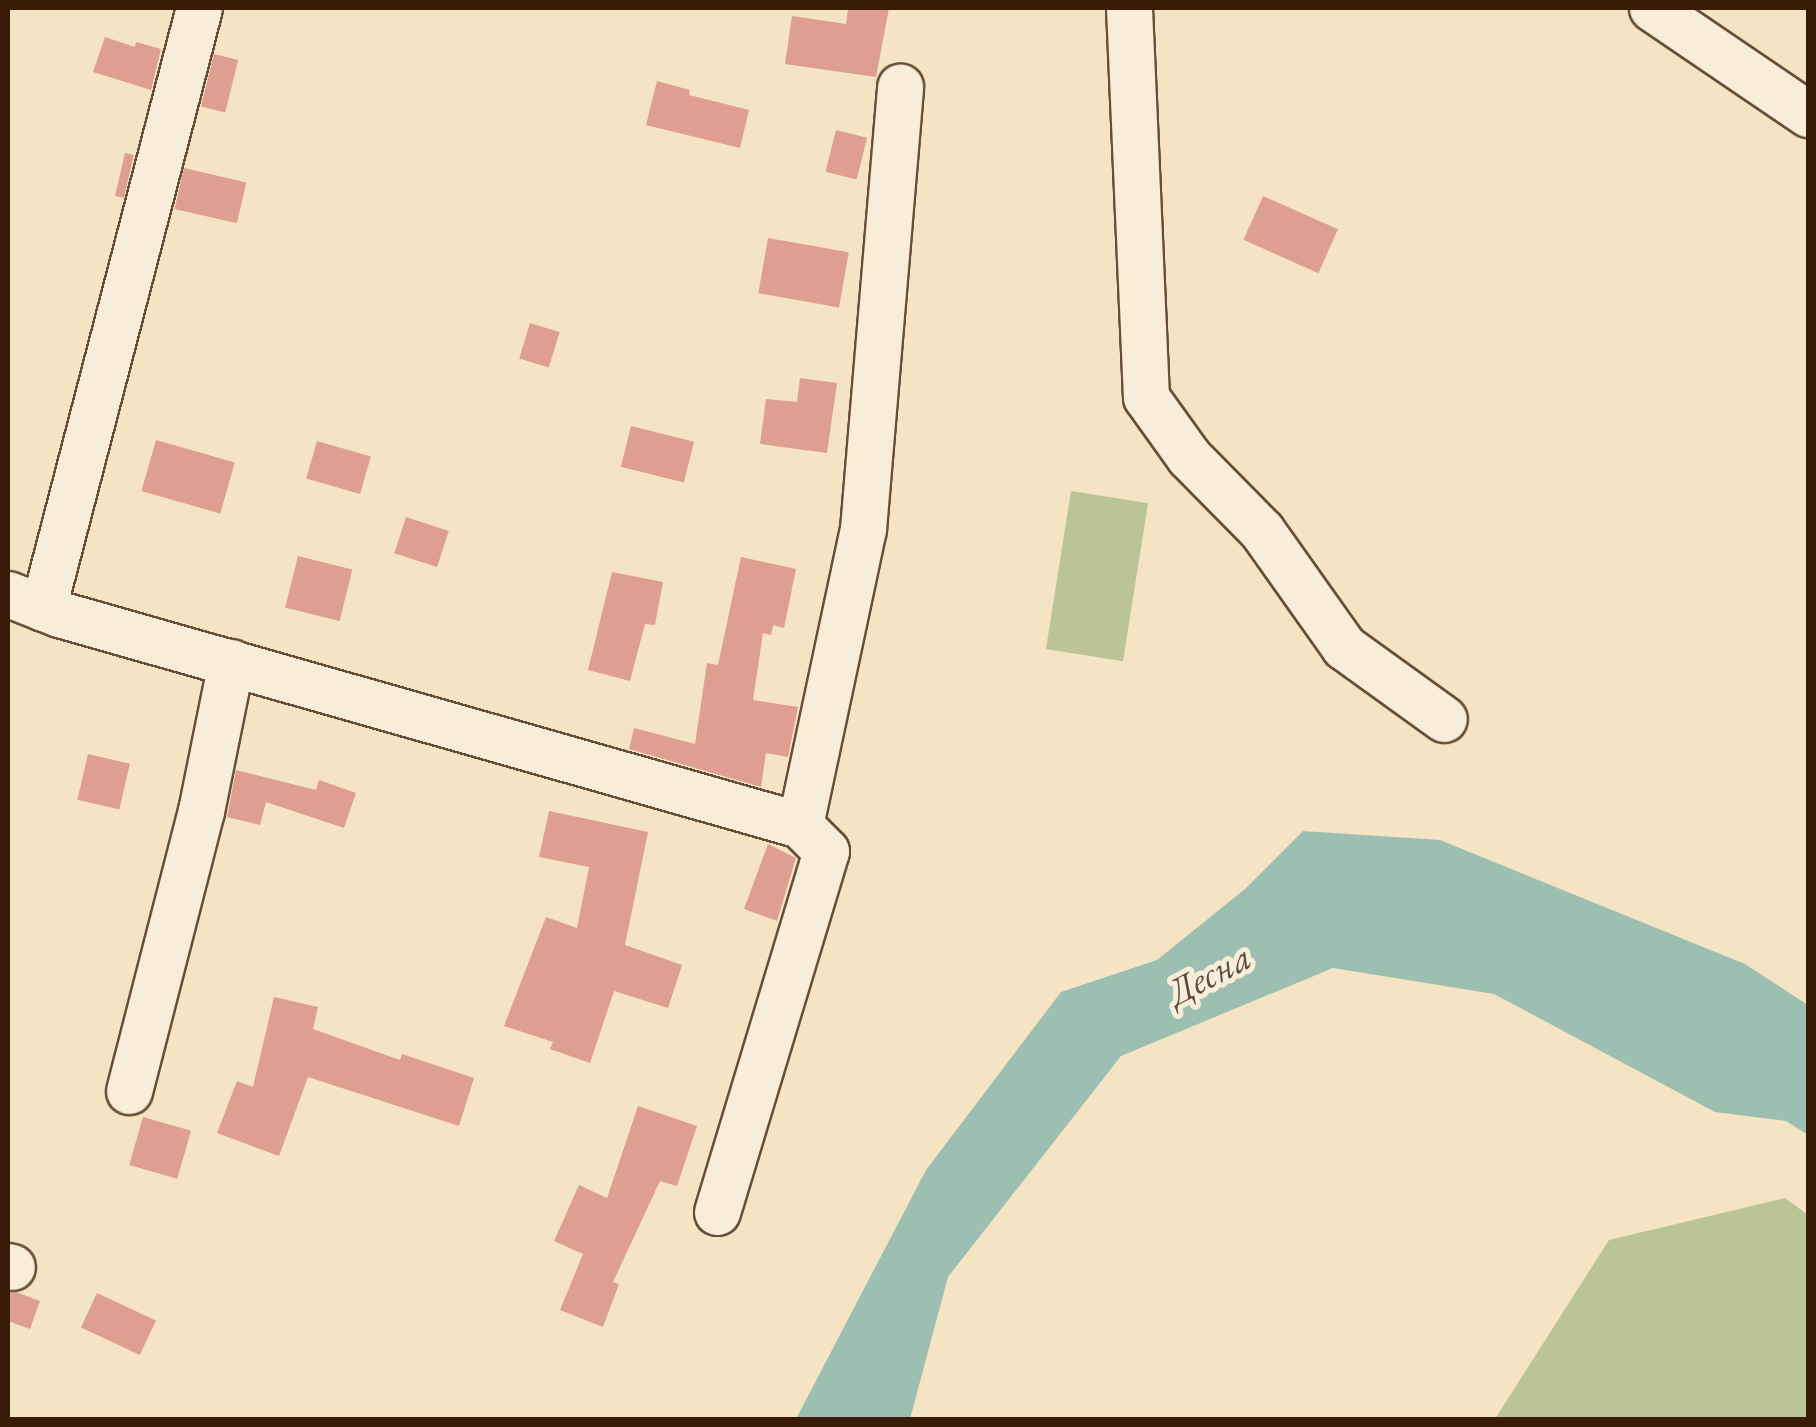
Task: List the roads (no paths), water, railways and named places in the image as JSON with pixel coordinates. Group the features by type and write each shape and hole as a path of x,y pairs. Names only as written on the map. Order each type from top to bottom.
{"street":[{"path":"199,8 25,601 800,826 826,850 717,1212"},
{"path":"1129,8 1146,397 1189,457 1262,531 1344,647 1444,719"},
{"path":"1652,8 1808,114"},
{"path":"800,826 864,529 900,86"},
{"path":"130,1090 202,811 231,662"}],"water":[{"name":"Десна","path":"1303,831 1440,840 1745,964 1808,1005 1808,1135 1786,1121 1715,1112 1494,994 1333,968 1121,1056 948,1277 910,1419 796,1419 926,1170 1061,992 1157,960 1245,889"}]}
